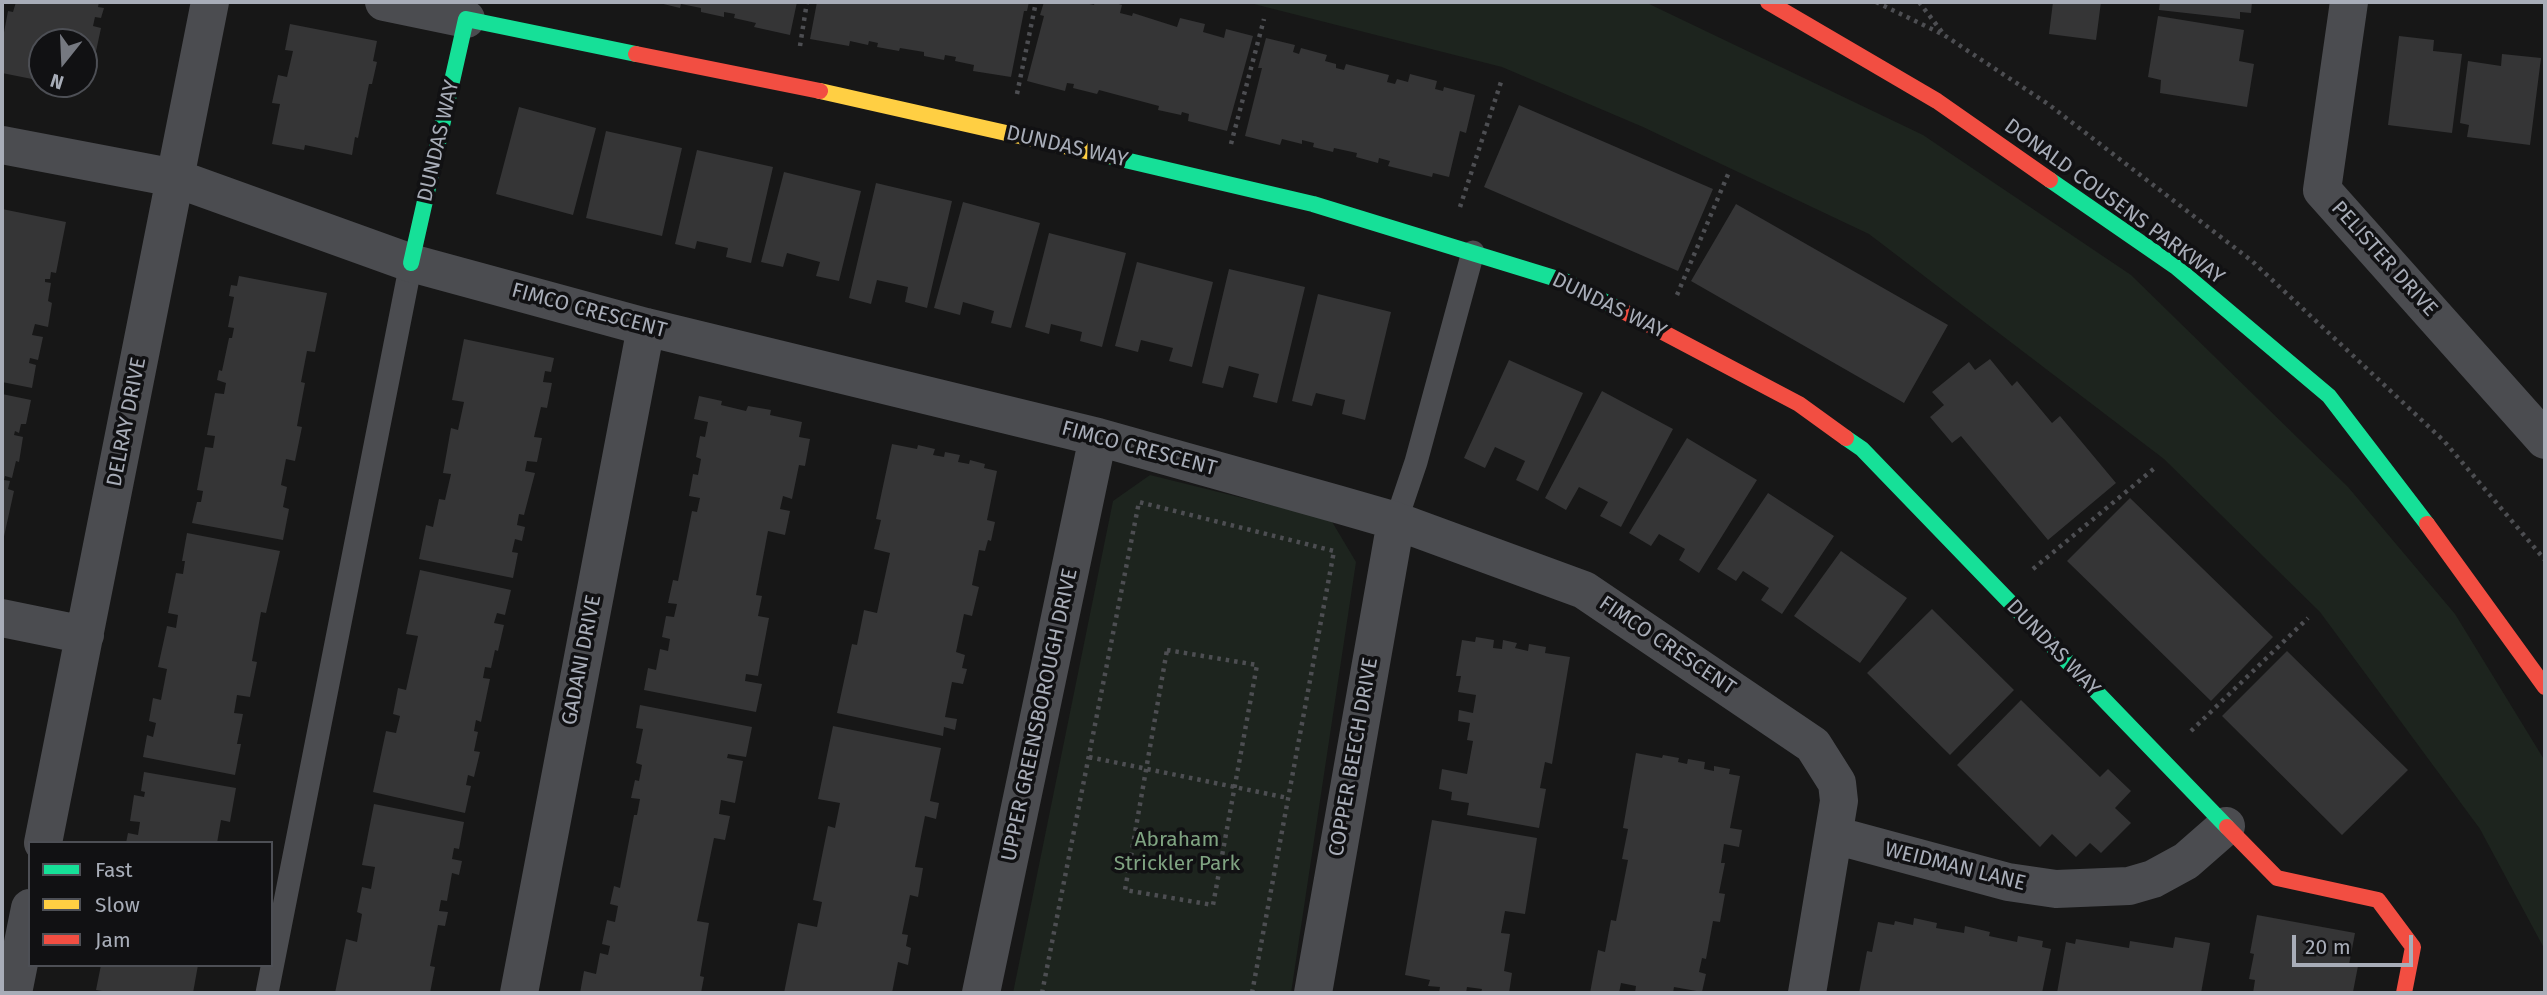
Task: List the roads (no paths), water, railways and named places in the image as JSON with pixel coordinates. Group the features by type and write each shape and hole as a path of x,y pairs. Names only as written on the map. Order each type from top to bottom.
{"street":[{"name":"DELRAY DRIVE","path":"43,841 210,2"},
{"name":"DUNDAS WAY","path":"384,2 888,105 1312,204 1567,282 1799,404 1862,449 2277,878 2378,900 2413,947 2404,993"},
{"name":"DONALD COUSENS PARKWAY","path":"1768,2 1937,101 2176,267 2329,396 2449,552 2545,687"},
{"name":"PELISTER DRIVE","path":"2349,2 2322,190 2545,439"},
{"name":"DUNDAS WAY","path":"411,263 466,19"},
{"name":"FIMCO CRESCENT","path":"2,145 175,178 411,263 646,327 1098,437 1396,521 1584,590 1813,745 1837,783 1839,802 1807,993"},
{"name":"GADANI DRIVE","path":"519,993 646,327"},
{"name":"UPPER GREENSBOROUGH DRIVE","path":"981,993 1098,437"},
{"name":"COPPER BEECH DRIVE","path":"1313,993 1396,521"},
{"path":"2,618 85,635"},
{"name":"WEIDMAN LANE","path":"1834,835 2008,882 2056,889 2129,886 2153,879 2186,861 2226,826"},
{"path":"13,993 28,918"}],"lane":[{"path":"1396,521 1415,465 1473,252"},
{"path":"273,963 411,263"},
{"path":"267,993 272,967"}],"park label":[{"name":"Abraham Strickler Park","path":"1177,852"}]}
